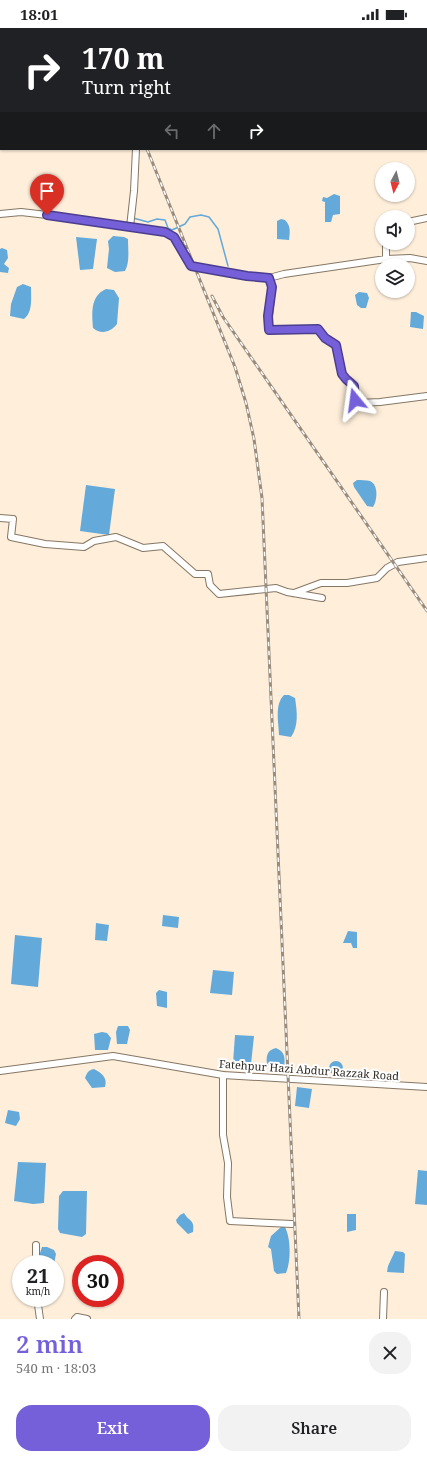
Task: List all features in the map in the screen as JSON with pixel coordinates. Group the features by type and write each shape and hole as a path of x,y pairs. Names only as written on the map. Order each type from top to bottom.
{"street":[{"path":"130,227 134,191 136,150"},
{"path":"0,214 21,212 165,232 174,237 191,266 247,276 269,278 375,261"},
{"path":"415,221 427,218"},
{"path":"415,259 427,261"},
{"path":"269,278 272,287 268,316 269,330 318,329 325,338 336,345 342,374 354,386 355,400 358,403 380,402 427,396"},
{"path":"0,518 13,519 12,537 45,544 84,547 94,541 116,537 143,548 163,546 195,574 208,574 210,585 219,594 276,588 292,593 322,598"},
{"path":"292,593 320,583 347,583 377,578 387,568 398,562 427,558"},
{"name":"Fatehpur Hazi Abdur Razzak Road","path":"0,1071 113,1056 223,1075 427,1087"},
{"path":"223,1075 222,1135 228,1163 227,1197 230,1221 292,1224"},
{"path":"36,1245 36,1255"},
{"path":"383,1319 384,1292"},
{"path":"39,1307 40,1319"},
{"path":"75,1319 77,1317 88,1319"}],"water":[{"path":"334,194 340,196 340,214 333,215 331,222 325,222 325,202 322,201 323,197 327,198"},
{"path":"281,219 285,220 289,227 289,240 277,239 277,221"},
{"path":"113,236 128,239 128,260 125,271 115,272 107,268 109,249 108,241"},
{"path":"76,237 97,239 93,269 80,270"},
{"path":"2,248 7,250 8,258 4,264 9,268 8,273 0,272 0,249"},
{"path":"23,284 31,287 30,309 29,313 24,319 10,316 11,304 17,287"},
{"path":"106,289 114,290 119,298 117,324 109,331 103,332 93,328 92,311 97,296"},
{"path":"359,292 367,293 369,298 366,308 361,308 357,305 355,295"},
{"path":"411,312 416,312 424,316 423,329 410,327"},
{"path":"357,480 370,481 375,486 376,497 373,507 367,506 354,487 353,483"},
{"path":"86,485 115,489 109,535 80,531"},
{"path":"284,695 289,695 295,698 297,713 296,723 294,733 291,737 279,735 278,709"},
{"path":"163,915 179,917 178,928 162,926"},
{"path":"96,923 109,925 107,941 95,940"},
{"path":"348,931 357,932 357,948 353,948 351,943 343,943"},
{"path":"15,935 42,938 38,987 11,984"},
{"path":"213,970 234,972 232,995 210,993"},
{"path":"159,990 167,992 167,1008 157,1006 156,993"},
{"path":"118,1026 128,1026 130,1030 127,1044 117,1044 116,1032"},
{"path":"102,1032 107,1033 111,1038 108,1050 95,1050 94,1034"},
{"path":"235,1035 254,1036 251,1064 233,1063"},
{"path":"276,1048 282,1052 285,1059 284,1069 279,1072 267,1064 269,1052"},
{"path":"333,1061 339,1061 343,1065 343,1071 339,1075 333,1075 329,1071 329,1065"},
{"path":"94,1069 105,1078 105,1087 92,1088 85,1078 90,1070"},
{"path":"297,1087 312,1089 309,1108 295,1106"},
{"path":"8,1110 19,1112 20,1119 16,1126 5,1123"},
{"path":"18,1162 46,1163 44,1203 33,1204 14,1201"},
{"path":"418,1170 427,1171 427,1205 415,1204"},
{"path":"63,1191 87,1191 86,1234 82,1237 60,1233 58,1229 59,1196"},
{"path":"184,1213 193,1225 193,1232 188,1234 176,1220"},
{"path":"347,1214 356,1214 356,1230 347,1232"},
{"path":"281,1227 285,1227 287,1232 289,1244 288,1268 286,1273 277,1274 274,1271 271,1249 268,1247 271,1236"},
{"path":"42,1247 47,1247 54,1250 56,1254 56,1255 39,1255"},
{"path":"395,1251 403,1252 405,1254 404,1273 387,1272 388,1266"}],"waterway":[{"path":"133,218 148,222 157,219 165,220 168,228 172,230 185,224 190,217 201,215 209,217 218,229 228,266"}],"railway":[{"path":"147,150 235,367 246,403 254,439 262,498 299,1319"},
{"path":"212,296 223,317 427,611"}],"route":[{"path":"47,215 165,232 174,237 187,262 191,266 215,269 247,276 269,278 272,287 268,316 269,330 318,329 325,338 336,345 342,374 354,386 355,400"}]}
